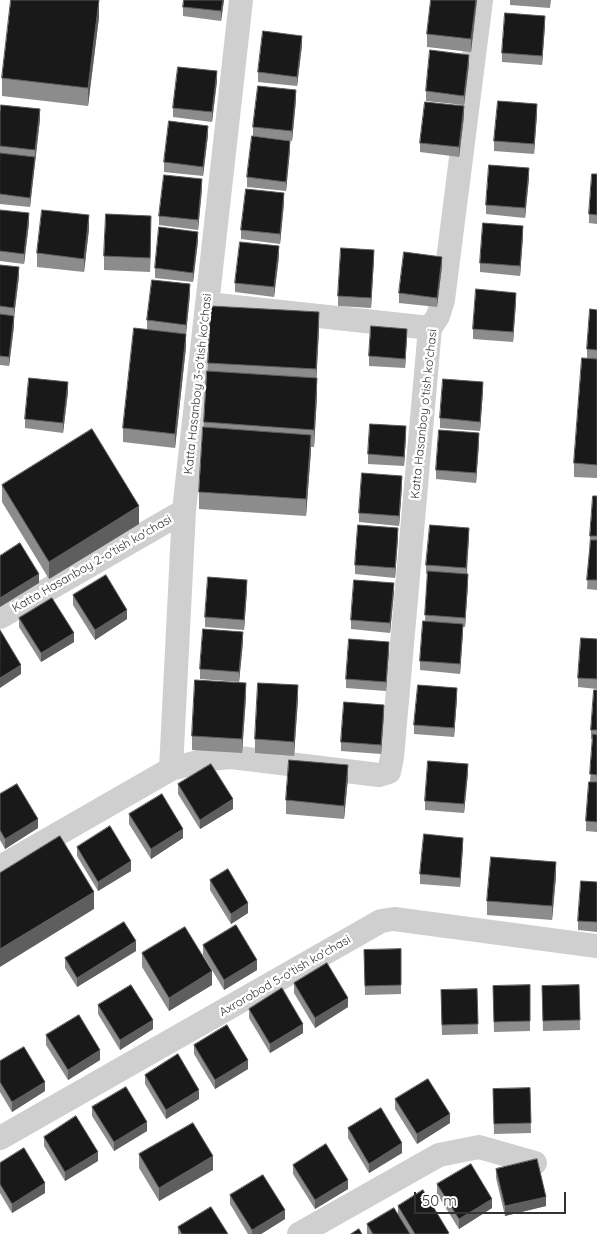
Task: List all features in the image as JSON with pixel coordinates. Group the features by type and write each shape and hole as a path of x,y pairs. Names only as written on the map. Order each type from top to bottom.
{"street":[{"name":"Katta Hasanboy 3-o'tish ko'chasi","path":"171,769 184,511 241,0"},
{"name":"Katta Hasanboy o'tish ko'chasi","path":"171,769 209,759 231,757 379,775 389,772 392,757 430,328 438,316 442,300 481,0"},
{"path":"207,304 430,328"},
{"name":"Katta Hasanboy 2-o'tish ko'chasi","path":"0,617 184,511"},
{"path":"0,867 171,769"},
{"name":"Axrorobod 5-o'tish ko'chasi","path":"0,1138 381,921 394,919 597,946"},
{"path":"299,1234 439,1155 479,1147 535,1164"}],"building":[{"path":"11,0 99,0 88,88 2,78"},
{"path":"184,0 223,0 221,11 183,7"},
{"path":"431,0 476,0 471,39 427,34"},
{"path":"505,13 545,16 542,56 502,53"},
{"path":"263,31 302,36 297,77 258,72"},
{"path":"430,50 469,55 464,96 426,91"},
{"path":"178,67 217,71 212,112 173,108"},
{"path":"258,86 296,90 292,131 253,127"},
{"path":"498,101 537,104 534,144 494,141"},
{"path":"425,102 464,106 459,147 420,143"},
{"path":"1,105 40,109 35,150 0,146"},
{"path":"169,121 208,126 203,167 164,162"},
{"path":"252,136 290,141 286,182 247,177"},
{"path":"0,153 35,157 30,198 0,194"},
{"path":"489,165 529,168 525,208 486,205"},
{"path":"592,174 597,174 597,215 589,214"},
{"path":"164,175 202,179 198,220 159,216"},
{"path":"246,189 284,193 280,234 241,230"},
{"path":"0,210 29,213 24,254 0,251"},
{"path":"42,210 89,215 84,259 37,253"},
{"path":"106,214 151,216 150,258 104,256"},
{"path":"483,223 523,226 520,266 480,263"},
{"path":"159,227 198,232 193,273 155,268"},
{"path":"240,242 279,246 274,287 235,283"},
{"path":"341,248 374,250 371,298 338,296"},
{"path":"404,252 442,257 437,298 399,293"},
{"path":"0,265 19,267 14,308 0,306"},
{"path":"152,280 190,284 186,325 147,320"},
{"path":"476,289 516,293 513,332 473,329"},
{"path":"211,306 319,312 316,369 208,363"},
{"path":"590,309 597,310 597,350 587,349"},
{"path":"0,314 14,316 9,357 0,356"},
{"path":"371,326 407,329 405,359 369,356"},
{"path":"134,328 186,334 175,434 123,428"},
{"path":"582,358 597,359 597,465 574,463"},
{"path":"207,371 317,378 314,430 204,422"},
{"path":"29,378 68,382 63,423 25,419"},
{"path":"443,379 483,382 480,422 440,418"},
{"path":"370,424 406,426 404,457 368,454"},
{"path":"203,427 311,435 306,499 199,492"},
{"path":"92,429 139,506 49,562 2,485"},
{"path":"439,430 479,433 476,473 436,470"},
{"path":"362,473 402,476 399,516 359,513"},
{"path":"593,496 597,496 597,536 590,536"},
{"path":"358,525 398,528 395,568 355,565"},
{"path":"430,525 469,528 466,568 426,565"},
{"path":"591,540 597,540 597,580 587,580"},
{"path":"20,543 39,574 0,598 0,556"},
{"path":"428,571 468,574 465,618 425,615"},
{"path":"106,575 127,610 95,630 73,595"},
{"path":"208,577 247,580 244,620 205,617"},
{"path":"354,580 394,583 390,623 351,620"},
{"path":"52,598 74,633 41,653 19,618"},
{"path":"423,621 463,624 460,664 420,661"},
{"path":"203,629 243,632 239,672 200,669"},
{"path":"0,630 21,665 0,678"},
{"path":"581,638 597,639 597,679 578,678"},
{"path":"349,639 389,642 386,682 346,679"},
{"path":"195,680 246,683 242,739 192,736"},
{"path":"258,683 298,685 294,742 255,739"},
{"path":"418,685 457,688 454,728 414,725"},
{"path":"594,690 597,690 597,730 591,730"},
{"path":"344,702 384,705 381,745 341,742"},
{"path":"593,734 597,735 597,775 590,774"},
{"path":"289,760 348,765 344,806 286,800"},
{"path":"428,761 468,764 464,804 425,801"},
{"path":"211,764 233,799 200,820 178,784"},
{"path":"589,782 597,782 597,822 586,821"},
{"path":"17,784 38,819 5,839 0,830 0,794"},
{"path":"162,794 183,829 151,849 129,814"},
{"path":"110,826 131,861 98,882 77,847"},
{"path":"424,834 463,838 460,878 420,874"},
{"path":"60,836 94,892 0,949 0,873"},
{"path":"491,857 556,862 552,906 487,901"},
{"path":"228,869 248,903 231,914 210,880"},
{"path":"581,881 597,882 597,922 578,921"},
{"path":"124,922 136,941 77,978 65,958"},
{"path":"236,925 257,960 224,980 203,945"},
{"path":"185,927 212,971 169,998 142,953"},
{"path":"401,949 401,985 365,986 364,950"},
{"path":"327,963 348,998 315,1018 294,983"},
{"path":"131,985 153,1020 120,1040 98,1005"},
{"path":"530,985 530,1021 494,1022 493,986"},
{"path":"579,985 580,1020 543,1021 542,986"},
{"path":"282,988 303,1024 270,1044 249,1009"},
{"path":"477,989 478,1024 442,1025 441,990"},
{"path":"79,1015 100,1050 68,1070 46,1035"},
{"path":"227,1025 248,1060 215,1080 194,1045"},
{"path":"24,1047 45,1082 12,1102 0,1082 0,1061"},
{"path":"178,1054 199,1090 166,1110 145,1075"},
{"path":"428,1079 450,1114 417,1134 395,1099"},
{"path":"126,1087 147,1122 114,1142 92,1107"},
{"path":"530,1088 531,1123 494,1124 493,1089"},
{"path":"381,1108 402,1143 369,1164 348,1128"},
{"path":"76,1116 98,1152 65,1172 44,1137"},
{"path":"193,1123 213,1156 159,1188 139,1154"},
{"path":"326,1144 348,1180 315,1200 293,1165"},
{"path":"24,1148 45,1183 12,1204 0,1184 0,1163"},
{"path":"537,1159 546,1197 505,1206 496,1169"},
{"path":"471,1164 492,1199 459,1219 437,1184"},
{"path":"263,1175 285,1210 252,1230 230,1195"},
{"path":"423,1190 449,1233 415,1234 398,1206"},
{"path":"211,1207 228,1234 182,1234 178,1227"},
{"path":"394,1208 410,1234 373,1234 367,1224"},
{"path":"359,1229 362,1234 351,1234"}]}
